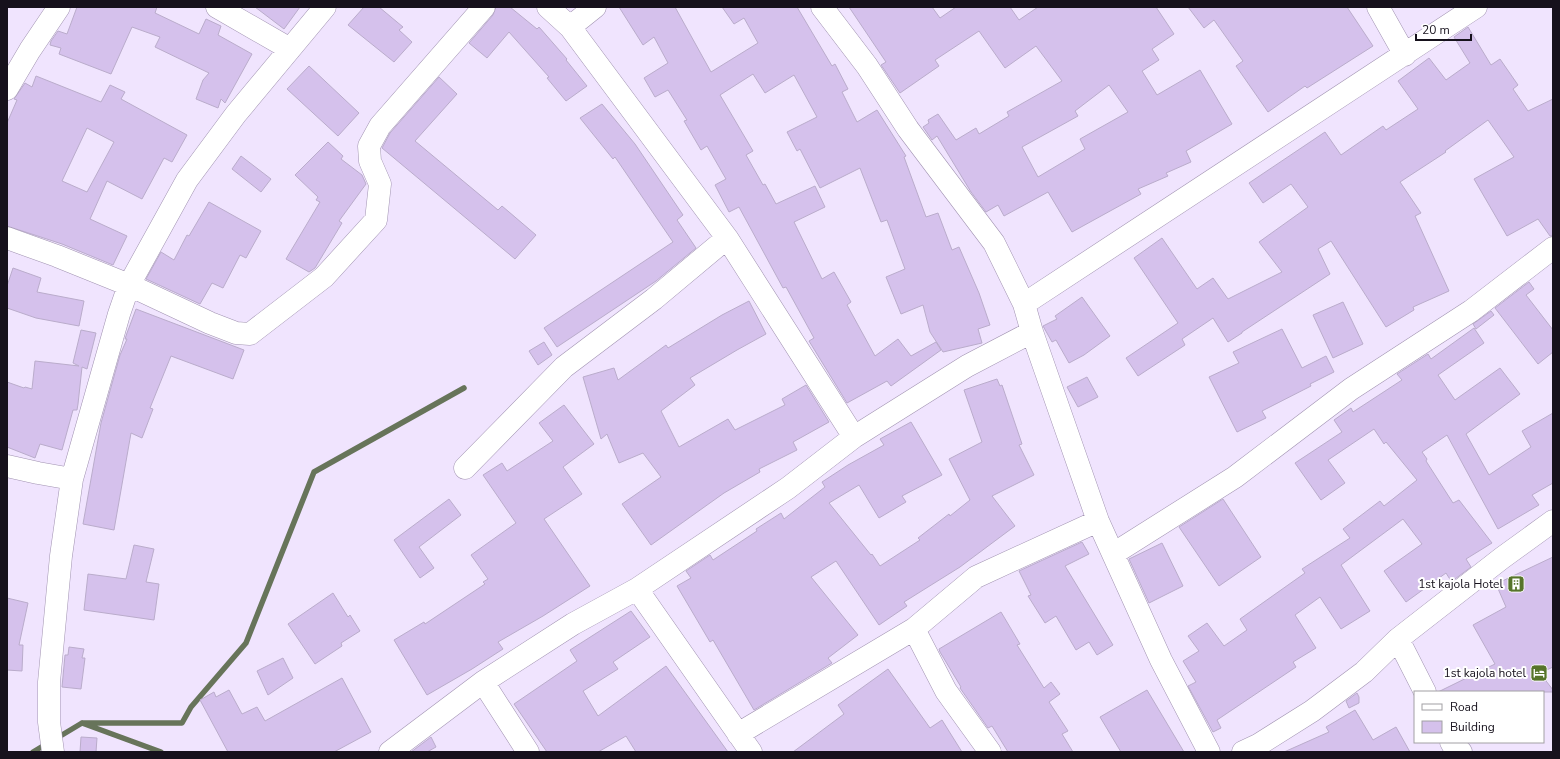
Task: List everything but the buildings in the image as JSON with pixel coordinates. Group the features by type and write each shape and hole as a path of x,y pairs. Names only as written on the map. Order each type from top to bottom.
{"street":[{"path":"7,89 30,50 59,7"},
{"path":"217,7 290,49"},
{"path":"53,752 49,722 49,682 61,556 72,479 119,314 129,285 187,180 236,114 325,7"},
{"path":"7,238 129,285 210,323 236,333 250,334 324,277 376,220 380,184 370,161 369,146 380,126 484,7"},
{"path":"548,7 570,27 727,238 854,437"},
{"path":"570,27 595,7"},
{"path":"1378,7 1405,55"},
{"path":"1024,304 1476,7"},
{"path":"827,9 908,128 994,243 1024,304 1032,332 1098,521 1161,660 1209,752"},
{"path":"465,468 564,367 654,299 727,238"},
{"path":"1113,554 1235,477 1351,390 1470,311 1553,248"},
{"path":"390,752 483,682 573,624 637,589 788,488 854,437 967,366 1032,332"},
{"path":"7,466 72,479"},
{"path":"738,734 914,628 976,577 1098,521"},
{"path":"1243,752 1258,745 1312,711 1364,672 1398,639 1502,558 1553,521"},
{"path":"637,589 751,752"},
{"path":"914,628 946,691 990,752"},
{"path":"1398,639 1424,691"},
{"path":"483,682 528,752"},
{"path":"1452,743 1456,751 1461,752"}],"waterway":[{"path":"82,723 182,723 191,707 246,643 314,472 464,388"},
{"path":"57,738 82,723 161,752"},
{"path":"33,752 48,743"}],"place":[{"name":"1st kajola Hotel","path":"1516,584"},
{"name":"1st kajola hotel","path":"1539,673"}]}
